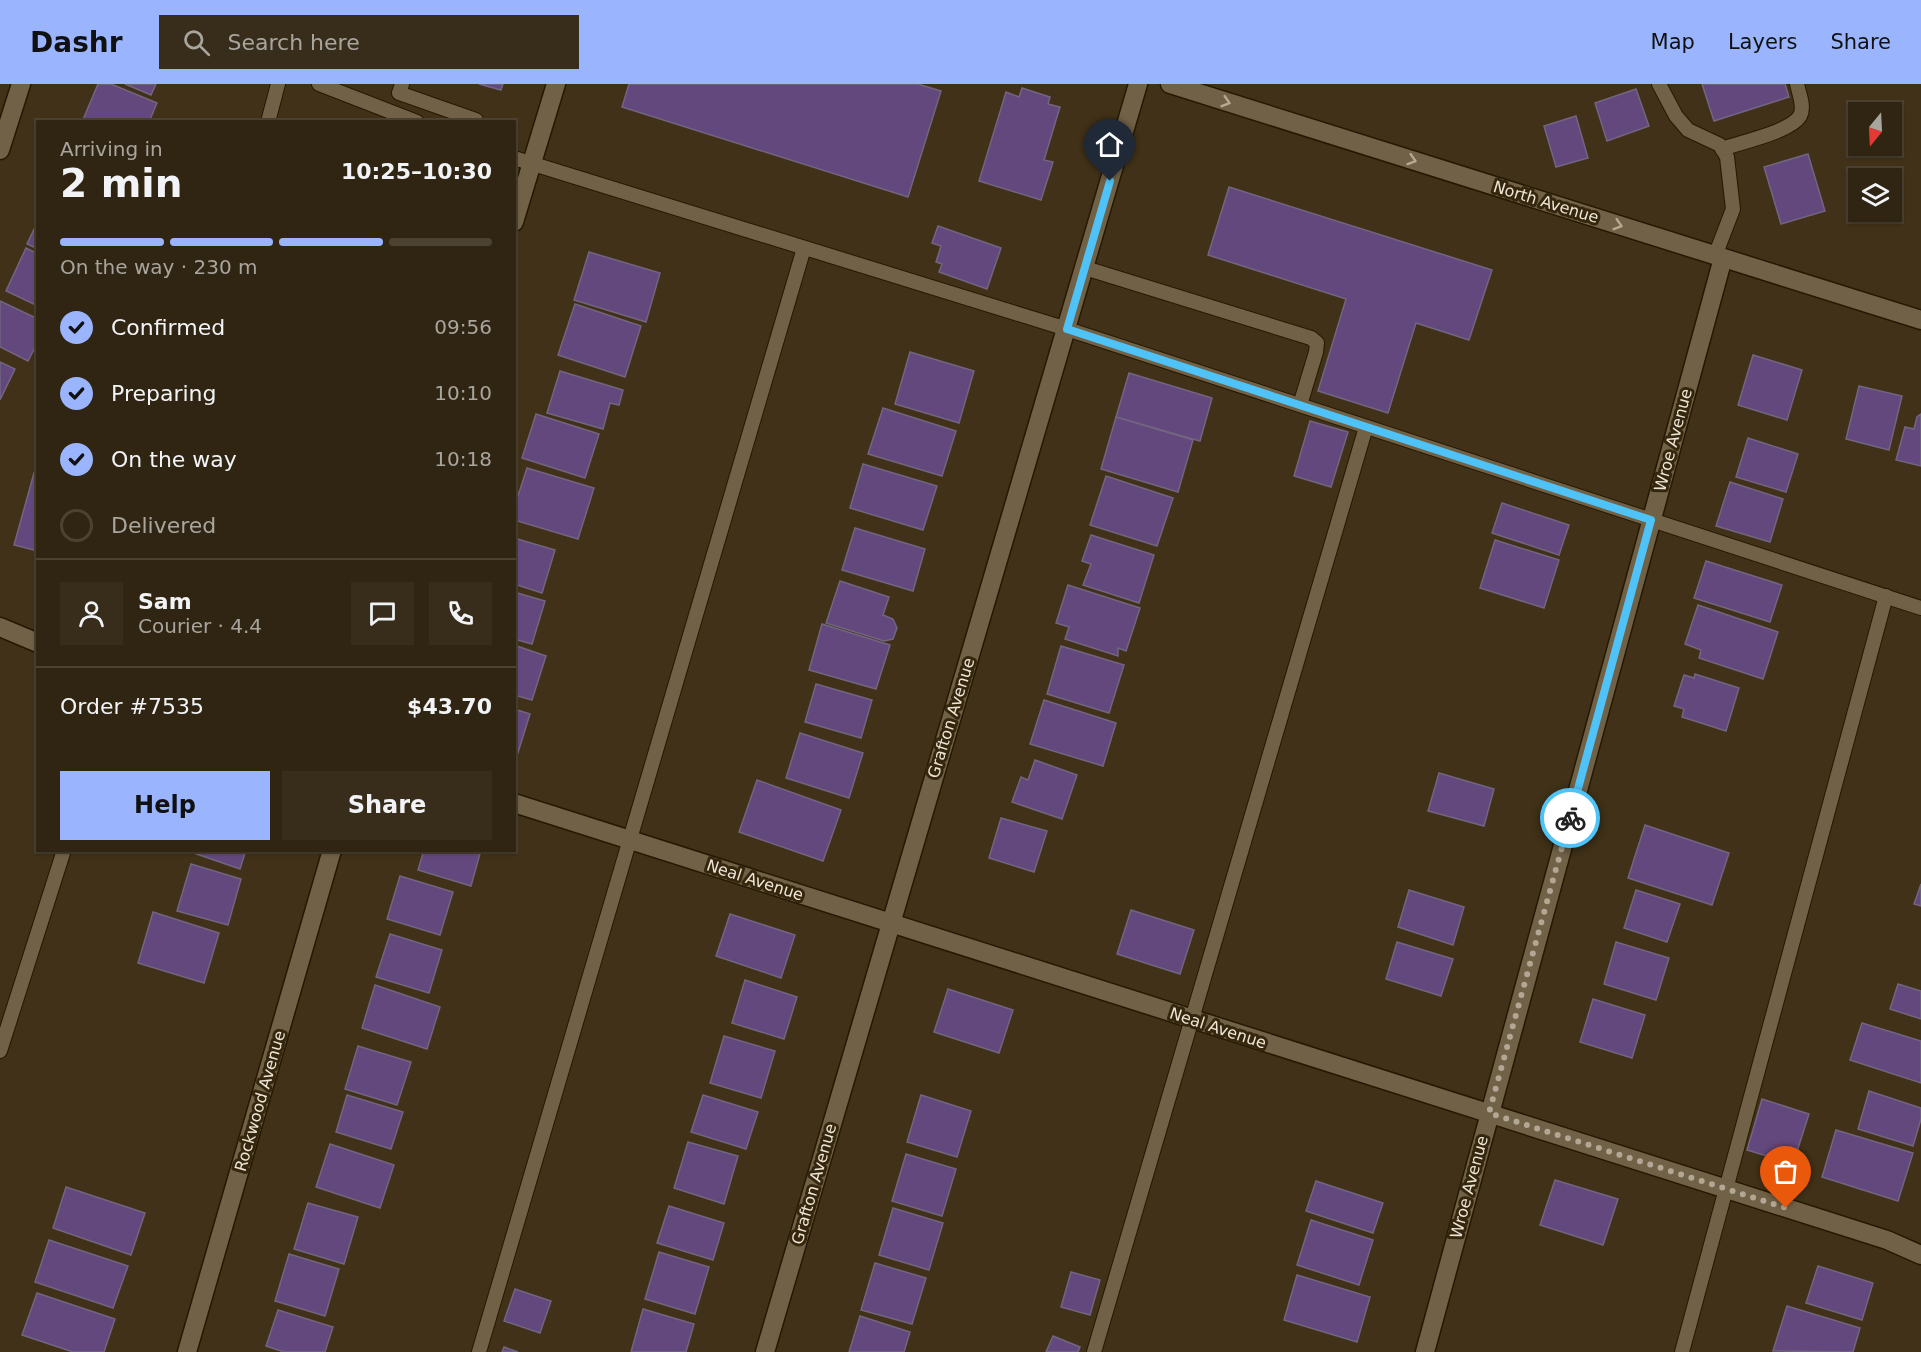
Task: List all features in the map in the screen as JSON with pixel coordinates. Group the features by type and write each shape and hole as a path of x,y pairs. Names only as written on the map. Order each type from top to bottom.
{"street":[{"path":"0,150 21,84"},
{"path":"516,209 523,162 556,84"},
{"name":"Grafton Avenue","path":"765,1352 1138,84"},
{"name":"North Avenue","path":"1170,84 1921,321"},
{"name":"Wroe Avenue","path":"1425,1352 1651,520 1719,257"},
{"path":"0,627 36,642"},
{"name":"Neal Avenue","path":"516,804 1887,1240 1921,1255"},
{"name":"Rockwood Avenue","path":"187,1352 331,852"}],"lane":[{"path":"269,120 278,84"},
{"path":"319,84 412,120"},
{"path":"402,84 399,93 476,120"},
{"path":"1659,84 1676,116 1688,130 1720,145 1727,157 1733,209 1719,257"},
{"path":"1722,149 1790,126 1800,115 1802,105 1797,84"},
{"path":"523,162 1067,329 1921,608"},
{"path":"479,1352 632,841 804,248"},
{"path":"1085,268 1311,338 1317,343 1316,352 1300,405"},
{"path":"1094,1352 1366,426"},
{"path":"1682,1352 1886,596"},
{"path":"0,1052 63,852"}],"building":[{"path":"98,84 111,84 157,103 150,120 83,120"},
{"path":"125,84 156,84 151,95"},
{"path":"479,84 503,84 501,90"},
{"path":"629,84 918,84 941,91 908,197 622,107"},
{"path":"1702,84 1785,84 1789,97 1714,121"},
{"path":"1022,88 1050,97 1048,104 1060,107 1044,160 1053,162 1041,200 979,181 1006,92 1019,97"},
{"path":"1636,89 1649,126 1607,141 1595,103"},
{"path":"1576,116 1588,158 1556,167 1544,126"},
{"path":"1808,154 1825,211 1781,224 1764,167"},
{"path":"1229,187 1492,270 1469,340 1416,323 1388,413 1318,391 1346,299 1208,255"},
{"path":"36,225 36,248 27,244"},
{"path":"938,226 1001,248 987,289 939,272 942,264 936,262 941,246 932,243"},
{"path":"26,248 36,253 36,305 6,291"},
{"path":"589,252 660,273 646,322 574,300"},
{"path":"0,301 36,318 36,345 28,361 0,347"},
{"path":"575,304 641,326 625,377 558,355"},
{"path":"910,352 974,371 959,423 895,404"},
{"path":"1753,355 1802,370 1787,420 1738,405"},
{"path":"0,362 15,369 0,400"},
{"path":"560,371 623,390 619,405 610,403 603,429 547,413"},
{"path":"1129,373 1212,398 1200,441 1116,417"},
{"path":"1859,386 1902,396 1889,450 1846,439"},
{"path":"883,408 956,431 942,476 868,454"},
{"path":"536,414 599,434 585,478 522,458"},
{"path":"1921,414 1921,466 1896,460 1905,427 1914,429 1917,417"},
{"path":"1116,417 1193,440 1178,492 1101,469"},
{"path":"1310,421 1348,432 1331,487 1294,476"},
{"path":"1748,438 1798,454 1786,492 1736,477"},
{"path":"863,464 937,486 923,530 850,508"},
{"path":"527,468 594,488 578,539 516,521 516,502"},
{"path":"34,473 36,474 36,550 14,545"},
{"path":"1106,476 1173,498 1157,546 1090,525"},
{"path":"1730,482 1783,499 1770,542 1716,526"},
{"path":"1502,503 1569,525 1559,555 1492,533"},
{"path":"855,528 925,549 913,591 842,570"},
{"path":"1091,535 1154,555 1139,603 1083,585 1091,564 1082,561"},
{"path":"516,539 555,550 542,593 516,585"},
{"path":"1495,540 1559,560 1544,608 1480,588"},
{"path":"1706,561 1782,585 1770,622 1694,598"},
{"path":"840,581 889,597 883,615 893,619 897,628 893,639 884,641 826,623"},
{"path":"1068,585 1140,608 1126,651 1118,648 1118,656 1065,639 1069,627 1056,623"},
{"path":"516,593 545,601 532,644 516,640"},
{"path":"1698,605 1778,632 1763,679 1699,658 1701,650 1685,644"},
{"path":"822,624 890,645 876,689 809,670"},
{"path":"516,646 546,656 532,700 516,696"},
{"path":"1061,646 1124,665 1109,713 1047,694"},
{"path":"1695,674 1739,688 1726,731 1682,717 1684,709 1674,706 1684,675 1694,678"},
{"path":"816,684 872,700 861,738 805,722"},
{"path":"1044,700 1116,723 1103,766 1030,744"},
{"path":"516,710 530,714 516,759"},
{"path":"800,733 863,753 849,798 786,778"},
{"path":"1035,760 1077,775 1062,819 1012,802 1021,777 1028,780"},
{"path":"1439,773 1494,789 1484,826 1428,811"},
{"path":"757,780 841,810 823,861 739,832"},
{"path":"1001,818 1047,831 1034,872 989,858"},
{"path":"1645,825 1729,853 1712,905 1628,878"},
{"path":"191,852 245,852 240,869"},
{"path":"423,852 480,852 471,886 418,870"},
{"path":"191,864 241,879 228,925 177,911"},
{"path":"400,876 453,892 440,935 387,919"},
{"path":"1921,884 1921,906 1914,904"},
{"path":"1409,890 1464,907 1453,945 1398,927"},
{"path":"1636,890 1680,904 1667,942 1624,928"},
{"path":"1131,910 1194,930 1180,974 1117,954"},
{"path":"153,912 219,933 204,983 138,963"},
{"path":"730,914 795,935 781,978 716,956"},
{"path":"390,934 442,950 429,993 376,977"},
{"path":"1397,942 1453,959 1441,996 1386,979"},
{"path":"1616,942 1669,958 1656,1000 1604,984"},
{"path":"745,980 797,997 784,1039 732,1023"},
{"path":"1898,984 1921,991 1921,1019 1890,1009"},
{"path":"375,985 440,1007 427,1049 362,1028"},
{"path":"948,989 1013,1010 999,1053 934,1032"},
{"path":"1593,999 1645,1015 1632,1058 1580,1042"},
{"path":"1862,1023 1921,1041 1921,1083 1850,1060"},
{"path":"724,1036 775,1051 761,1098 710,1083"},
{"path":"358,1046 411,1062 397,1105 345,1089"},
{"path":"1869,1091 1921,1108 1921,1119 1913,1146 1858,1129"},
{"path":"347,1095 403,1112 391,1149 336,1132"},
{"path":"703,1095 758,1112 746,1149 691,1132"},
{"path":"921,1095 971,1111 957,1157 907,1142"},
{"path":"1762,1099 1809,1114 1793,1164 1747,1150"},
{"path":"1836,1130 1913,1153 1898,1201 1822,1177"},
{"path":"688,1142 738,1156 724,1204 674,1188"},
{"path":"330,1144 394,1165 380,1208 316,1187"},
{"path":"906,1154 956,1169 942,1216 892,1201"},
{"path":"1555,1180 1618,1199 1603,1245 1540,1225"},
{"path":"1316,1181 1383,1203 1373,1233 1306,1211"},
{"path":"66,1187 145,1213 131,1255 53,1228"},
{"path":"308,1203 358,1217 344,1264 294,1249"},
{"path":"669,1206 724,1223 713,1260 657,1243"},
{"path":"893,1208 943,1223 929,1270 879,1255"},
{"path":"1311,1220 1373,1240 1359,1285 1297,1265"},
{"path":"49,1240 128,1266 113,1308 35,1282"},
{"path":"659,1252 709,1267 695,1314 645,1299"},
{"path":"289,1254 339,1269 325,1316 275,1301"},
{"path":"875,1263 926,1278 912,1324 861,1310"},
{"path":"1818,1266 1873,1283 1862,1320 1806,1303"},
{"path":"1071,1272 1100,1280 1090,1315 1061,1307"},
{"path":"1297,1275 1370,1297 1357,1342 1284,1320"},
{"path":"515,1289 551,1301 540,1333 504,1321"},
{"path":"37,1293 115,1319 104,1352 73,1352 22,1335"},
{"path":"1787,1306 1860,1328 1853,1352 1773,1351"},
{"path":"643,1309 694,1324 686,1352 631,1352"},
{"path":"278,1310 333,1327 325,1352 284,1352 266,1346"},
{"path":"860,1316 910,1332 904,1352 849,1352"},
{"path":"1053,1336 1080,1347 1078,1352 1046,1352"},
{"path":"504,1347 518,1352 502,1352"}],"way so far":[{"path":"1570,818 1489,1113 1786,1208"}],"route":[{"path":"1110,181 1067,329 1651,520 1570,818"}]}
